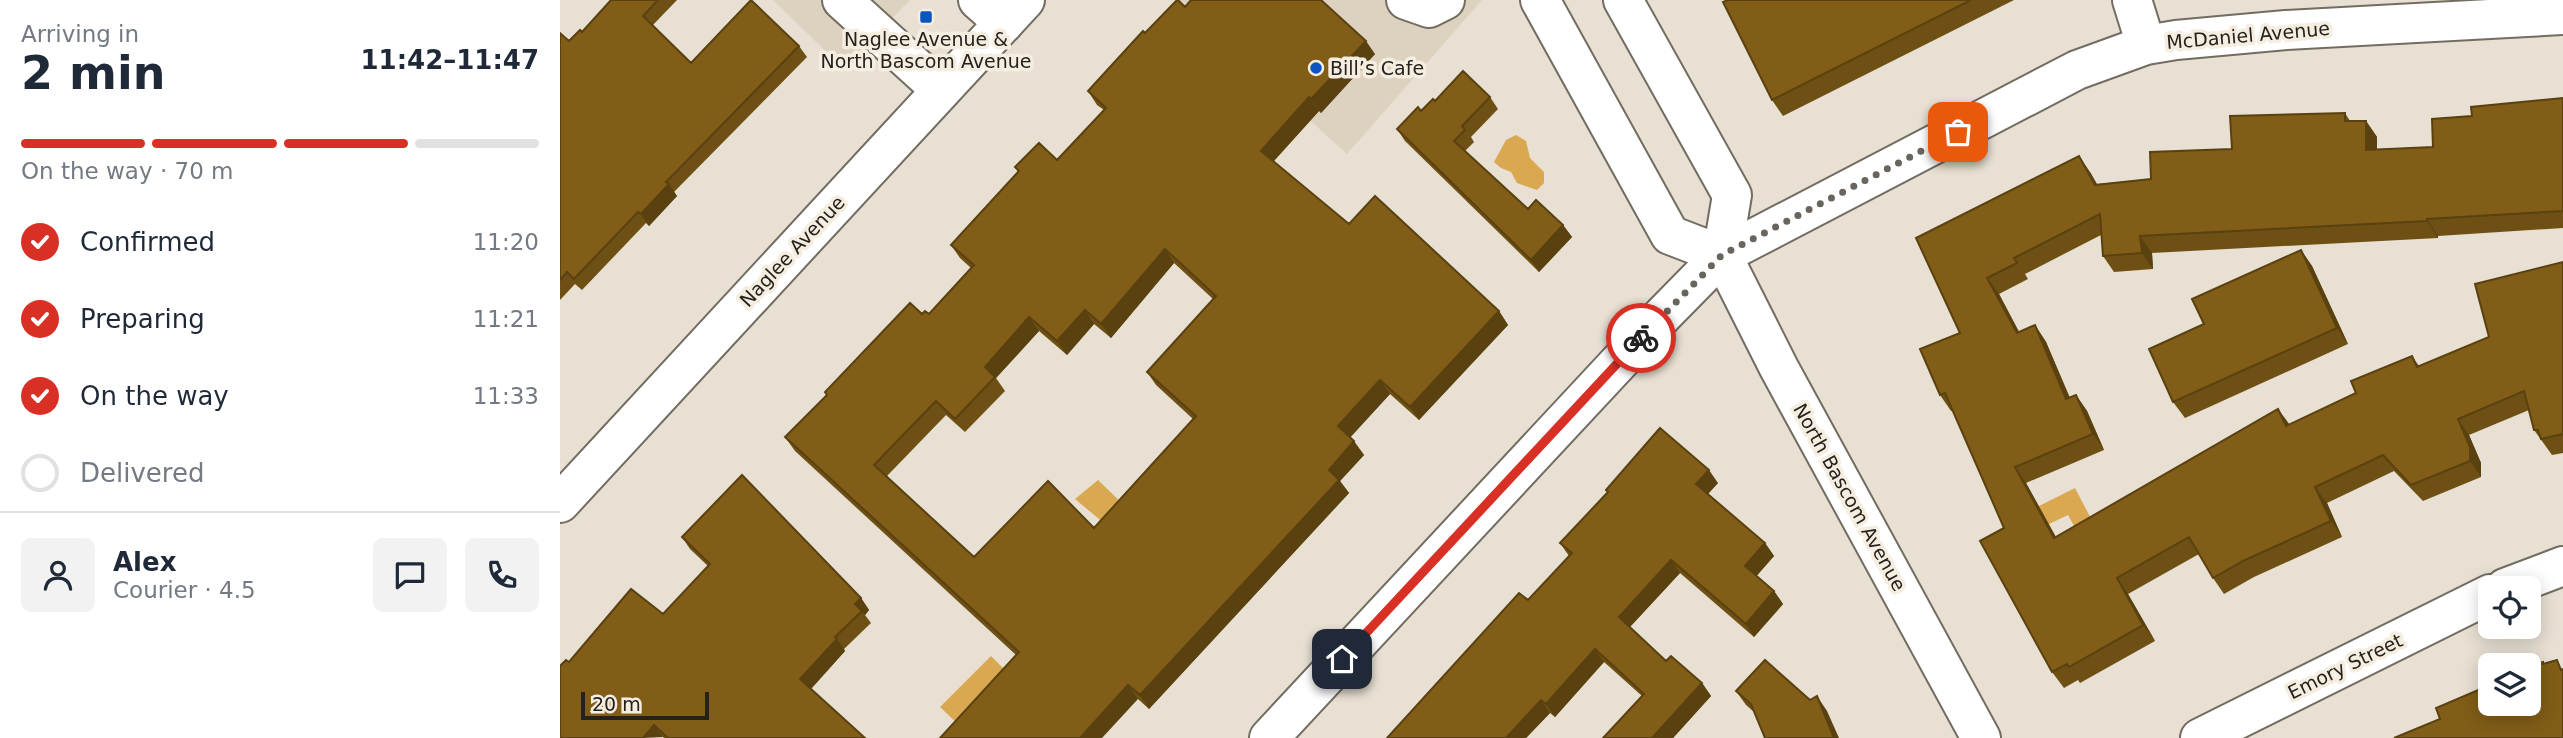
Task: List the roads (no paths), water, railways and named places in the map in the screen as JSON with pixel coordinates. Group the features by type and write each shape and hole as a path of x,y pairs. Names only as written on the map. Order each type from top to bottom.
{"street":[{"path":"842,0 941,90"},
{"path":"1406,0 1429,8 1446,0"},
{"path":"1540,0 1671,235 1722,255 1732,195 1623,0"},
{"path":"2132,0 2146,46"},
{"name":"Naglee Avenue","path":"560,503 941,90 1003,8"},
{"name":"McDaniel Avenue","path":"1269,738 1663,314 1722,255 2077,70 2146,46 2176,40 2287,30 2563,15"},
{"name":"North Bascom Avenue","path":"1722,255 1779,368 1981,738"},
{"path":"2537,576 2563,566"},
{"name":"Emory Street","path":"2200,738 2478,600"}],"place":[{"name":"Naglee Avenue & North Bascom Avenue","path":"926,17"},
{"name":"Bill’s Cafe","path":"1316,68"}]}
